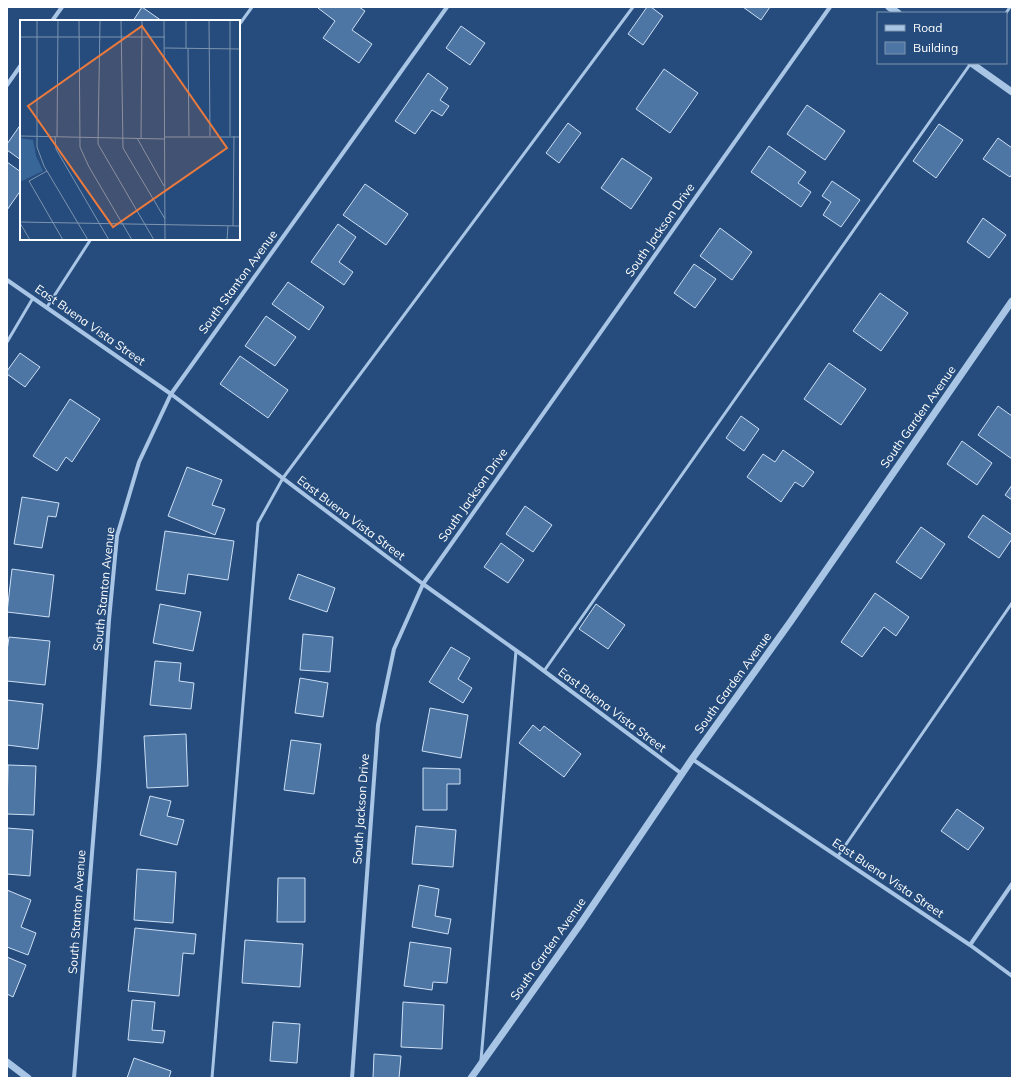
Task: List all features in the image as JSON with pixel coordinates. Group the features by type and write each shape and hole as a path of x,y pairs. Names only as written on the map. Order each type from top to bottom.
{"street":[{"path":"53,20 62,7"},
{"name":"South Stanton Avenue","path":"74,1078 109,620 118,536 139,462 171,394 447,7"},
{"name":"South Jackson Drive","path":"352,1078 378,726 394,648 423,584 830,7"},
{"path":"972,64 1012,92"},
{"path":"7,85 20,66"},
{"name":"East Buena Vista Street","path":"7,280 171,394 423,584 544,671 682,774"},
{"name":"South Garden Avenue","path":"471,1078 579,926 692,759 791,621 1012,301"},
{"name":"East Buena Vista Street","path":"692,759 970,945 1012,976"},
{"path":"970,945 1012,884"},
{"path":"7,1062 28,1078"}],"lane":[{"path":"240,24 252,7"},
{"path":"212,1078 258,523 283,478 633,7"},
{"path":"544,671 970,64"},
{"path":"47,307 90,240"},
{"path":"7,342 33,298"},
{"path":"838,856 1012,603"},
{"path":"481,1064 516,651"}],"building":[{"path":"142,7 161,20 134,20"},
{"path":"359,7 365,11 352,30 372,44 359,63 323,38 335,21 318,8"},
{"path":"647,7 651,7 663,16 643,45 628,34"},
{"path":"743,7 770,7 761,20"},
{"path":"461,26 485,43 470,65 446,48"},
{"path":"664,69 698,93 670,133 636,109"},
{"path":"428,73 448,88 440,100 449,106 442,116 432,110 415,134 395,121"},
{"path":"807,105 845,131 825,160 787,134"},
{"path":"568,123 581,133 559,163 546,153"},
{"path":"939,124 963,140 936,178 913,161"},
{"path":"20,125 20,159 7,150 7,144"},
{"path":"998,138 1012,148 1012,174 1010,177 983,159"},
{"path":"769,146 806,172 798,183 811,192 801,207 751,172"},
{"path":"622,158 652,178 631,209 601,188"},
{"path":"7,162 20,171 20,191 7,210"},
{"path":"832,181 860,200 841,227 823,215 831,202 822,196"},
{"path":"365,184 408,214 386,245 343,215"},
{"path":"983,218 1006,235 989,258 967,242"},
{"path":"338,224 356,237 339,262 353,272 344,285 311,262"},
{"path":"720,228 752,252 732,280 700,256"},
{"path":"694,264 716,279 695,308 674,293"},
{"path":"288,282 324,307 309,330 272,304"},
{"path":"880,293 908,313 881,351 853,331"},
{"path":"266,316 296,337 275,366 245,346"},
{"path":"20,353 40,367 25,387 7,374 7,371"},
{"path":"240,356 288,390 268,418 220,384"},
{"path":"829,363 866,389 841,425 804,399"},
{"path":"70,399 100,419 72,462 66,457 57,471 33,456"},
{"path":"998,406 1012,416 1012,459 978,435"},
{"path":"741,416 759,429 744,451 726,438"},
{"path":"962,441 992,463 977,485 947,464"},
{"path":"783,450 814,472 803,487 795,482 781,502 747,477 763,454 775,462"},
{"path":"187,467 222,480 212,505 225,509 215,535 168,516"},
{"path":"1012,485 1012,500 1005,495"},
{"path":"22,497 59,503 56,517 48,516 42,548 14,544"},
{"path":"525,506 552,525 533,552 506,534"},
{"path":"983,515 1012,535 1012,539 999,558 968,537"},
{"path":"921,527 945,544 921,579 896,562"},
{"path":"165,531 234,541 228,580 188,574 185,594 156,590"},
{"path":"501,543 524,560 508,583 484,567"},
{"path":"12,569 54,575 49,617 7,612"},
{"path":"298,574 335,588 327,612 289,599"},
{"path":"875,593 909,617 896,636 884,627 862,657 841,642"},
{"path":"160,604 201,612 193,651 153,643"},
{"path":"596,604 625,625 608,649 579,629"},
{"path":"303,634 333,637 330,672 300,670"},
{"path":"9,637 50,641 45,685 7,681 7,651"},
{"path":"451,647 470,658 458,679 472,688 463,703 429,682"},
{"path":"155,661 181,663 179,681 194,683 191,709 150,705"},
{"path":"300,678 328,683 323,717 295,713"},
{"path":"7,700 43,704 38,749 7,745"},
{"path":"430,708 468,715 461,758 422,751"},
{"path":"533,725 540,731 544,726 581,754 564,777 519,743"},
{"path":"186,734 188,786 147,788 144,736"},
{"path":"291,740 321,744 314,794 284,790"},
{"path":"8,765 36,766 34,815 7,814"},
{"path":"423,768 460,769 460,784 447,784 447,810 423,810"},
{"path":"150,796 171,801 167,816 184,820 177,845 140,835"},
{"path":"957,809 984,828 968,850 941,831"},
{"path":"416,826 456,830 453,867 412,864"},
{"path":"7,828 33,830 30,876 7,874"},
{"path":"137,869 176,872 173,923 134,920"},
{"path":"278,878 305,878 305,922 277,922"},
{"path":"419,885 439,889 435,916 451,919 448,934 412,927"},
{"path":"7,890 31,900 21,927 36,933 28,955 7,947"},
{"path":"135,928 196,934 194,954 183,953 179,996 128,991"},
{"path":"245,940 303,944 300,987 242,983"},
{"path":"410,942 451,948 447,983 433,982 432,990 404,986"},
{"path":"7,957 26,965 13,997 7,994"},
{"path":"132,1000 155,1002 152,1030 165,1031 163,1043 128,1040"},
{"path":"403,1002 444,1005 442,1049 401,1047"},
{"path":"273,1022 300,1024 297,1063 270,1061"},
{"path":"374,1054 401,1056 399,1078 373,1078"},
{"path":"134,1058 171,1071 169,1078 127,1078"}]}
